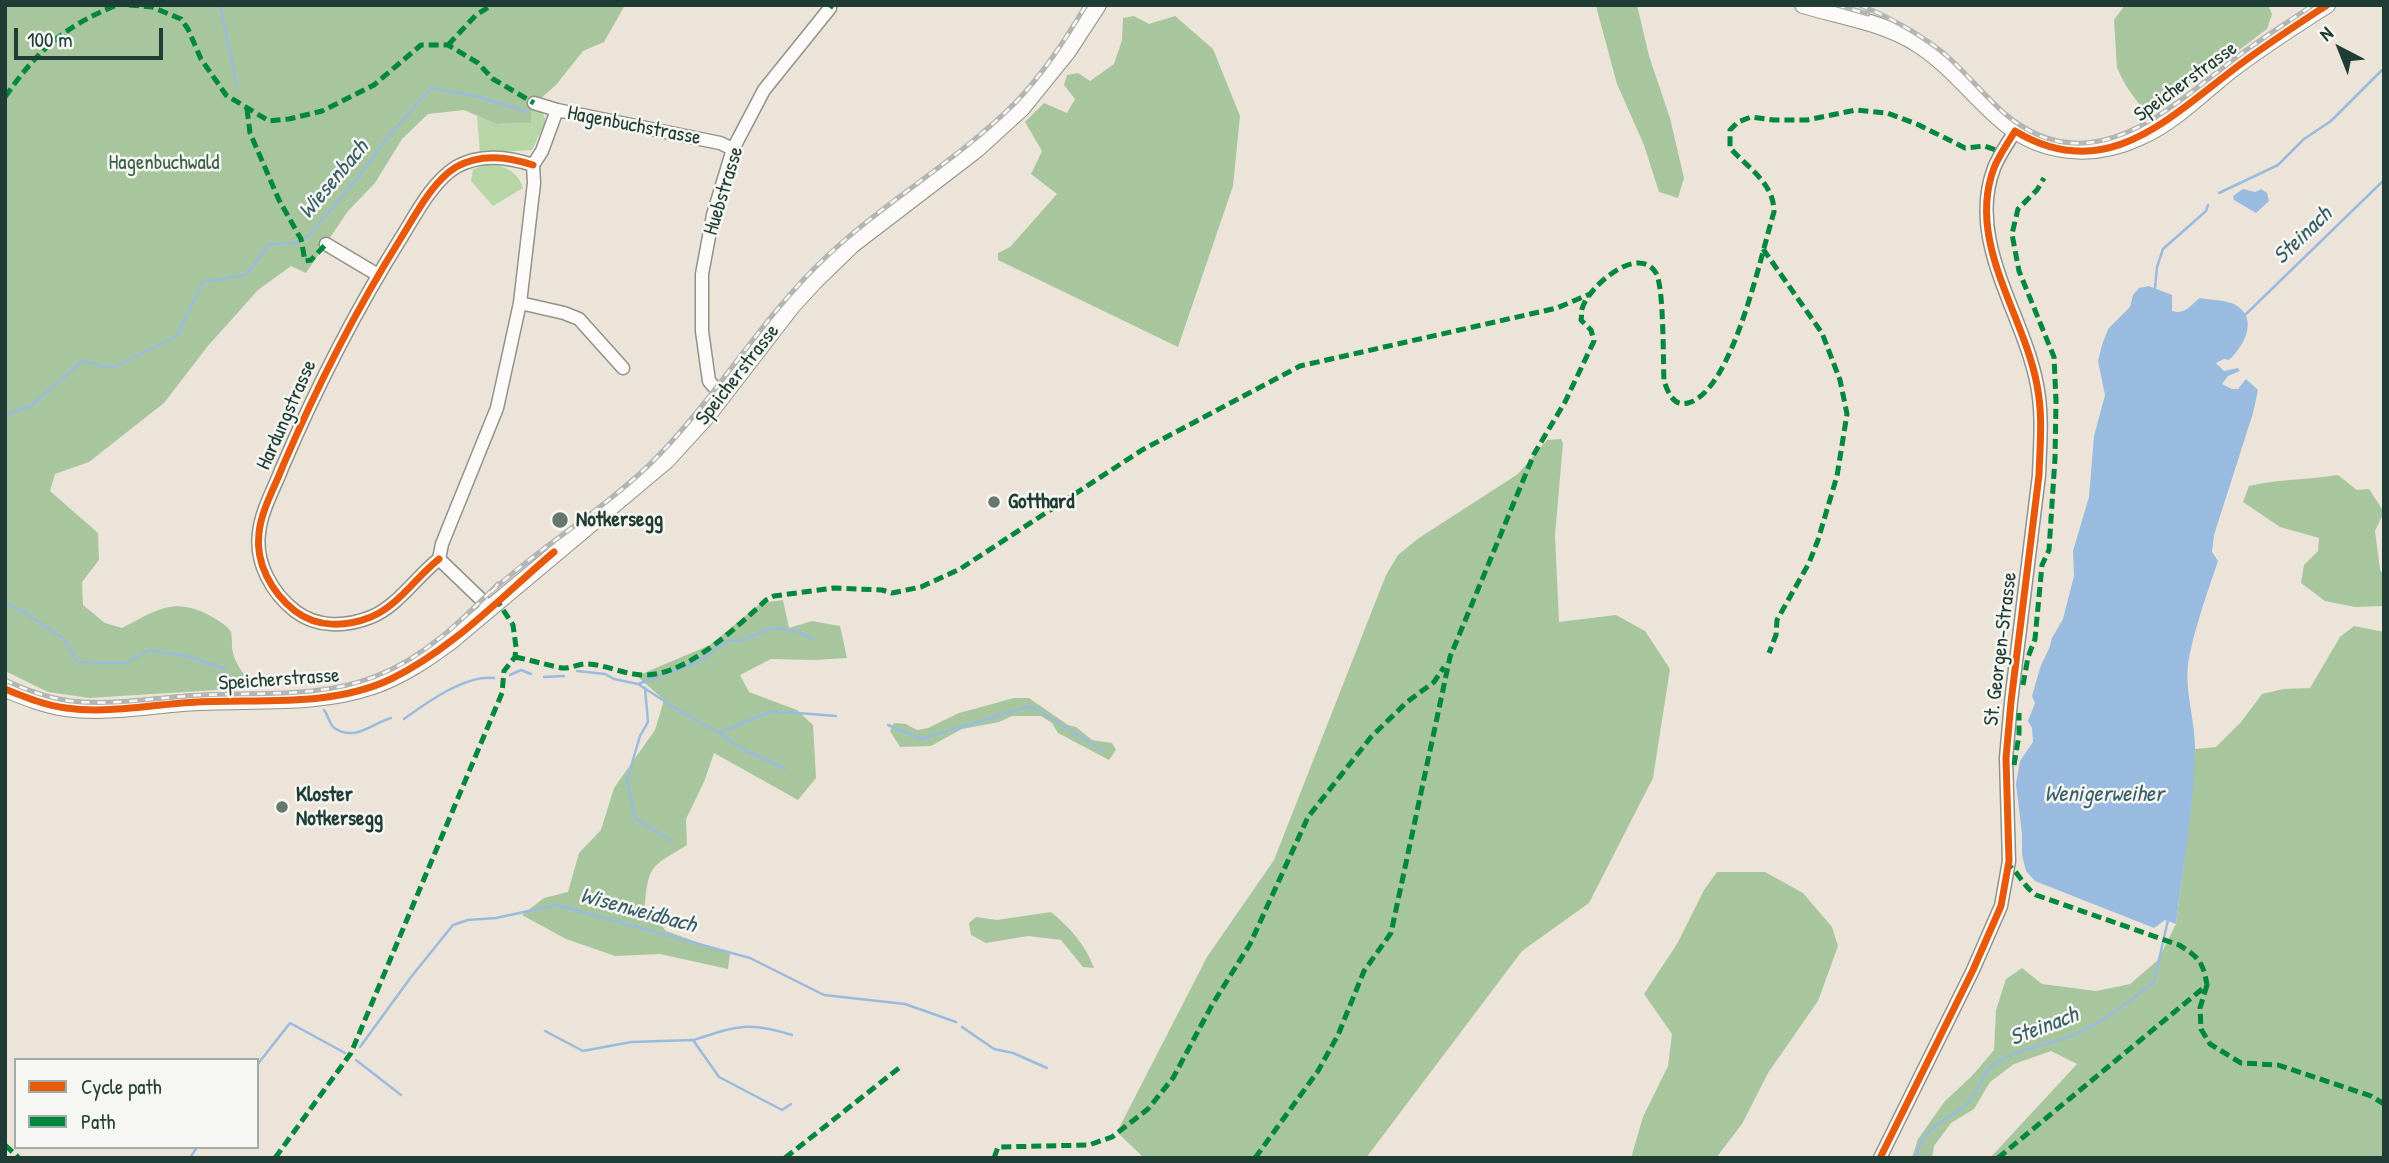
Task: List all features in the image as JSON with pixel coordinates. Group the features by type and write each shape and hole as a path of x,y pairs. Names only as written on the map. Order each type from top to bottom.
{"main road":[{"name":"Speicherstrasse","path":"5,689 51,706 81,710 340,695 373,686 409,670 490,608 659,467 691,435 792,306 835,260 884,219 976,150 1022,108 1068,51 1098,5"},
{"name":"Speicherstrasse","path":"1803,5 1885,28 1915,42 1951,70 1987,108 2015,131 2039,144 2066,151 2101,150 2131,141 2168,121 2253,55 2327,5"}],"street":[{"name":"Huebstrasse","path":"722,396 711,386 702,331 702,274 713,215 733,149 764,90 830,8"},
{"name":"Hagenbuchstrasse","path":"534,103 556,110 720,143 733,149"},
{"name":"Hardungstrasse","path":"533,165 504,157 486,157 456,167 441,180 378,275 342,338 314,394 265,509 258,534 261,560 270,585 304,618 326,625 349,624 373,616 390,605 439,559 442,544 497,408 520,303 534,183 533,165 542,151 556,110"},
{"name":"St. Georgen-Strasse","path":"1880,1158 1995,924 2008,872 2006,758 2039,475 2041,428 2037,383 2001,281 1990,237 1986,205 1994,168 2015,131"},
{"path":"326,244 378,275"},
{"path":"520,303 579,319 623,368"},
{"path":"439,559 490,608"}],"green space":[{"name":"Hagenbuchwald","path":"5,5 625,5 604,42 583,51 556,85 531,107 531,123 496,124 464,110 428,114 402,139 375,183 348,211 306,273 291,266 258,290 207,347 164,403 89,462 55,474 50,491 98,533 99,560 82,582 83,605 105,623 122,628 156,611 177,606 188,607 214,618 231,632 233,653 250,682 248,688 89,698 48,692 5,671"},
{"path":"1637,5 1649,56 1670,118 1684,178 1678,198 1659,192 1644,145 1617,84 1596,6"},
{"path":"2125,5 2268,5 2272,14 2267,29 2203,77 2144,111 2117,68 2114,20"},
{"path":"1134,16 1149,24 1175,16 1213,49 1240,116 1233,186 1178,347 998,260 998,253 1010,247 1057,194 1031,174 1042,151 1025,122 1044,103 1067,113 1075,99 1064,85 1067,75 1078,73 1090,81 1114,64 1122,40 1123,18"},
{"path":"531,107 543,114 546,121 532,150 480,153 477,116 496,124 531,123"},
{"path":"490,164 511,171 523,188 493,206 471,181 473,169"},
{"path":"1561,439 1563,443 1555,535 1559,622 1616,615 1645,631 1670,669 1653,778 1589,903 1522,951 1366,1158 1144,1158 1117,1132 1207,957 1274,860 1386,575 1398,555 1419,538 1518,474 1547,440"},
{"path":"2338,475 2357,490 2369,489 2384,512 2375,531 2380,570 2384,575 2383,606 2355,607 2325,601 2301,583 2304,565 2318,551 2319,538 2280,527 2243,502 2249,486"},
{"path":"783,600 789,628 812,621 840,626 847,658 771,659 740,675 749,692 797,710 813,725 816,778 798,800 714,753 704,782 686,819 687,845 654,868 646,892 645,906 666,931 730,954 728,969 660,954 615,956 566,939 522,915 544,898 568,892 579,853 601,830 614,788 655,730 664,700 637,676 710,645 761,603"},
{"path":"2354,626 2384,632 2384,1158 1990,1158 2077,1064 2051,1051 2014,1064 1990,1082 1974,1109 1951,1123 1934,1146 1932,1158 1912,1158 1918,1139 1945,1101 1972,1076 1994,1050 1996,1010 2006,979 2022,968 2042,984 2096,991 2130,984 2158,960 2176,924 2190,815 2195,749 2216,747 2241,722 2262,694 2284,689 2310,688 2340,637"},
{"path":"1014,698 1029,698 1092,740 1112,743 1116,750 1109,760 1058,733 1052,723 1041,716 1012,716 999,722 962,729 931,746 900,747 890,731 894,723 906,724 917,730 928,728 959,713"},
{"path":"1717,872 1765,872 1803,893 1832,927 1838,946 1818,1001 1768,1073 1742,1124 1716,1158 1631,1158 1643,1117 1668,1066 1672,1034 1644,994 1677,944 1704,890"},
{"path":"1051,912 1077,937 1094,968 1083,967 1061,940 1028,936 986,943 971,935 969,923 976,917 997,920"}],"water":[{"path":"2243,189 2255,192 2261,189 2267,193 2269,201 2256,213 2234,200 2233,196"},
{"name":"Wenigerweiher","path":"2149,286 2172,295 2172,311 2184,310 2200,298 2234,304 2242,310 2248,324 2244,340 2229,360 2216,363 2224,371 2238,368 2240,371 2228,376 2222,384 2238,389 2246,379 2258,390 2214,535 2212,552 2218,561 2196,629 2188,665 2195,748 2194,770 2176,924 2165,920 2154,928 2035,881 2026,871 2022,855 2016,784 2020,761 2033,742 2032,728 2028,721 2035,703 2032,696 2041,665 2063,619 2074,576 2073,551 2089,497 2094,436 2105,395 2098,361 2102,345 2108,329 2130,307 2133,295 2139,288"}],"waterway":[{"path":"220,5 237,86"},
{"path":"2219,193 2278,165 2304,139 2331,121 2382,70"},
{"name":"Wiesenbach","path":"5,415 31,406 82,361 112,368 177,336 203,282 246,275 269,244 296,243 309,235 431,88 480,97 527,112"},
{"name":"Steinach","path":"2245,315 2384,180"},
{"path":"2155,288 2157,267 2163,249 2206,211 2208,205"},
{"name":"Wiesenbach","path":"5,604 21,610 64,639 77,662 126,663 149,650 186,656 226,669"},
{"path":"577,671 605,674 614,679 638,684 698,662 728,640 741,641 771,628 796,631 813,639"},
{"path":"510,675 521,670 531,674"},
{"path":"544,677 564,676"},
{"path":"404,719 459,685 471,680 494,678"},
{"path":"638,684 719,733 772,711 836,716"},
{"path":"645,688 648,722 640,736 627,780 635,818 672,841"},
{"path":"888,725 921,739 1031,706 1104,751"},
{"path":"324,710 334,728 350,733 391,718"},
{"path":"719,733 739,747 785,769"},
{"name":"Wisenweidbach","path":"360,1047 453,925 556,905 750,958 824,995 905,1004 956,1022"},
{"name":"Steinach","path":"1917,1158 1928,1132 1966,1105 1991,1066 2014,1054 2091,1027 2154,982 2168,920"},
{"path":"259,1062 290,1023 345,1053"},
{"path":"694,1040 742,1027 764,1028 792,1035"},
{"name":"Wisenweidbach","path":"962,1027 994,1049 1013,1053 1047,1068"},
{"path":"545,1031 583,1051 631,1042 693,1040 719,1077 782,1110 791,1104"},
{"path":"356,1060 401,1095"},
{"path":"190,1158 196,1149"}],"railway":[{"path":"491,592 640,474 681,431 761,329 826,257 872,217 969,144 1015,103 1053,56 1086,5"},
{"path":"1837,5 1868,14"},
{"path":"1860,5 1906,28 1937,48 2004,113 2035,133 2065,142 2094,142 2122,134 2150,120 2313,5"},
{"path":"5,680 46,696 87,702 291,693 334,688 376,676 411,659 456,624 498,584"}],"marked path":[{"path":"5,97 29,66 53,42 82,22 117,5"},
{"path":"129,5 152,7 181,19 201,59 226,95 269,121 322,111 374,85 421,45 448,45 478,63 493,79 534,103"},
{"path":"448,45 476,15 492,5"},
{"path":"247,109 250,133 279,200 301,239 305,261 311,260 326,244"},
{"path":"1255,1158 1318,1071 1338,1035 1364,971 1391,933 1450,657 1534,454 1565,402 1594,341 1591,330 1581,320 1582,309 1593,290 1603,280 1626,266 1638,263 1648,265 1656,273 1662,308 1664,381 1675,401 1688,403 1704,393 1719,374 1732,348 1753,288 1774,212 1773,202 1765,184 1730,148 1730,130 1738,122 1751,117 1807,120 1856,110 1887,113 1919,125 1965,148 1984,146 2002,152"},
{"path":"2023,685 2028,657 2035,639 2042,565 2049,550 2056,401 2054,357 2019,271 2012,234 2018,209 2037,190 2044,178"},
{"path":"1763,249 1822,333 1840,380 1847,414 1837,476 1818,540 1809,563 1777,620 1776,635 1769,653"},
{"path":"515,657 562,668 588,664 638,675 662,673 695,658 774,596 834,588 882,590 892,593 921,587 960,569 1142,450 1300,366 1557,308 1590,294"},
{"path":"275,1158 351,1053 502,693 504,671 515,657 516,647 513,625 498,602"},
{"path":"994,1158 998,1147 1089,1145 1112,1137 1148,1109 1173,1078 1212,1005 1250,944 1308,817 1371,737 1407,702 1434,682 1444,667"},
{"path":"2014,765 2019,735 2019,713"},
{"path":"1998,1158 2207,985 2199,961 2179,945 2036,895 2009,866"},
{"path":"2207,985 2200,1008 2201,1029 2210,1044 2241,1063 2278,1065 2371,1096 2384,1104"},
{"path":"785,1158 899,1068"},
{"path":"5,1145 19,1158"}],"cycle path":[{"path":"1880,1158 1973,970 2001,906 2009,861 2006,758 2039,475 2041,419 2039,396 2030,358 1992,250 1987,223 1987,196 1994,168 2015,131 2047,146 2077,151 2106,149 2133,139 2184,108 2257,52 2327,5"},
{"path":"439,559 381,612 352,623 322,623 295,611 272,586 260,555 260,525 295,438 337,350 384,266 432,190 447,173 475,160 504,158 533,165"},
{"path":"5,689 58,707 82,710 198,702 296,700 345,694 391,679 435,653 476,621 554,552"}],"place":[{"name":"Gotthard","path":"994,502"},
{"name":"Notkersegg","path":"560,520"},
{"name":"Kloster Notkersegg","path":"282,807"}]}
